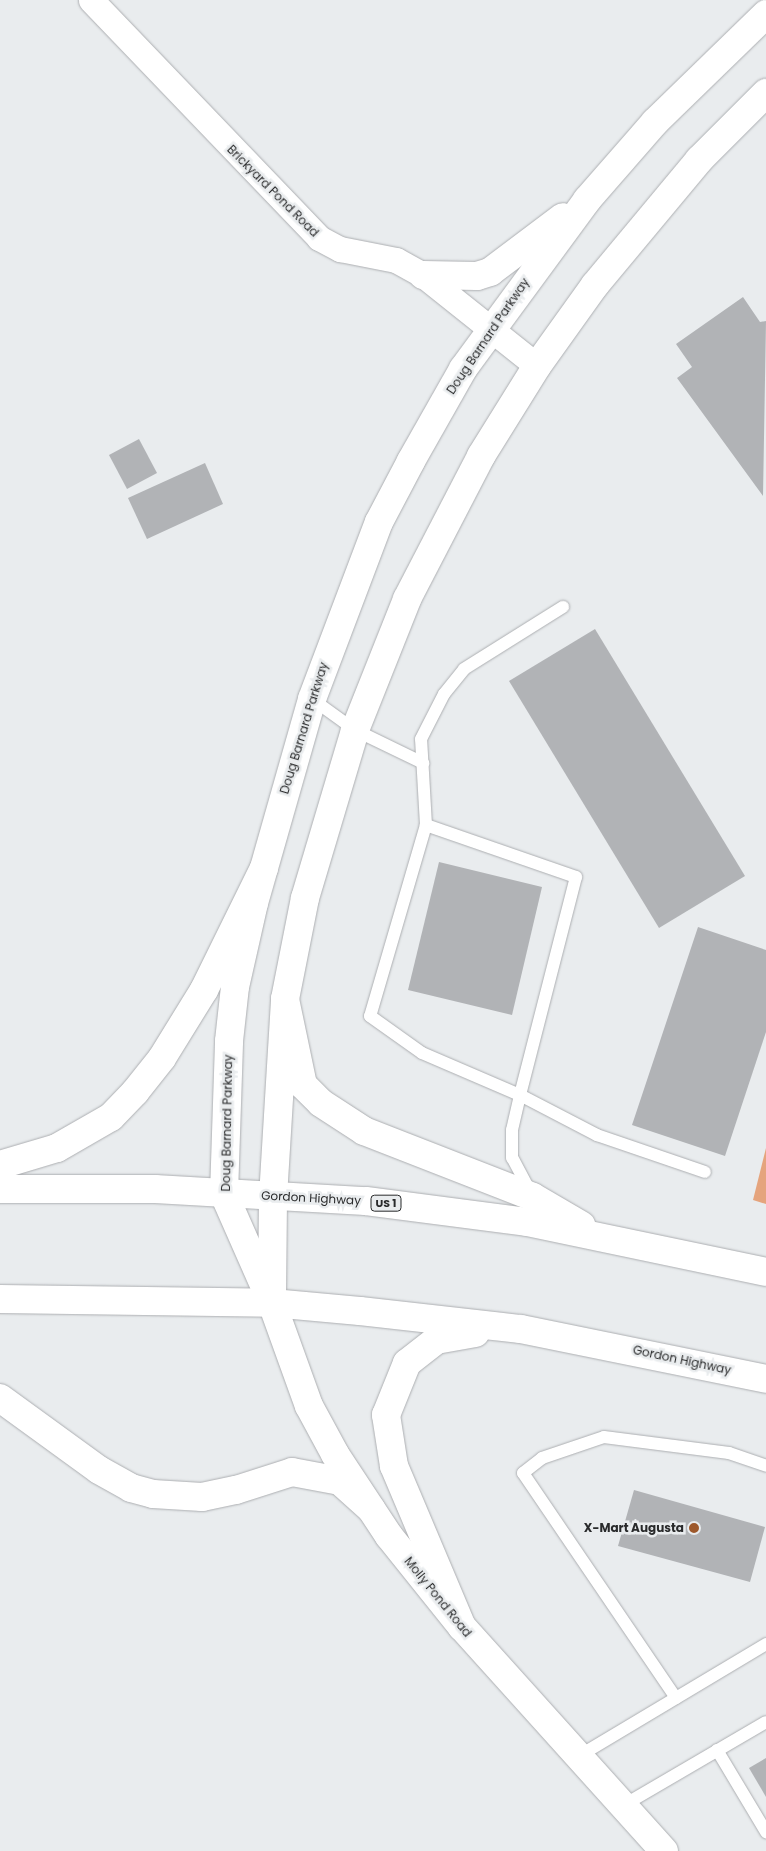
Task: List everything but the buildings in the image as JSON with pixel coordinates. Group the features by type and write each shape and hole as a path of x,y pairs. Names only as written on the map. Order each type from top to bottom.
{"main road":[{"name":"Doug Barnard Parkway","path":"272,1303 224,1194 233,1005 264,868 312,700 379,522 463,369 491,328 587,200 655,122 766,14"},
{"path":"272,1303 273,1197 286,999 305,898 355,730 407,599 454,504 537,366 595,285 662,202 766,93"},
{"path":"423,275 477,276 490,272 587,200"},
{"path":"0,1165 57,1148 111,1117 135,1092 162,1058 204,990 264,868"},
{"path":"286,999 303,1085 321,1103 364,1131 413,1153 533,1198 600,1235"},
{"name":"Gordon Highway","path":"0,1189 224,1194 419,1207 600,1235 766,1272"},
{"name":"Gordon Highway","path":"0,1299 272,1303 521,1329 766,1378"},
{"name":"Molly Pond Road","path":"272,1303 310,1406 371,1509 462,1627 664,1851"},
{"path":"462,1627 394,1466 386,1415 407,1363 436,1340 453,1334 521,1329"},
{"path":"0,1398 98,1470 131,1488 153,1494 202,1496 236,1490 292,1472 340,1481 371,1509"}],"street":[{"name":"Brickyard Pond Road","path":"91,0 319,238 340,249 396,260 423,275 537,366"}],"lane":[{"path":"563,607 464,669 444,694 421,739 426,825 370,1016 422,1053 520,1095 597,1135 705,1172"},
{"path":"312,700 355,730 423,763"},
{"path":"426,825 576,877 512,1130 512,1158 533,1198"},
{"path":"676,1698 523,1473 542,1458 604,1436 729,1453 766,1466"},
{"path":"579,1756 766,1644"},
{"path":"624,1805 766,1722"},
{"path":"717,1750 766,1832"}],"shaded area":[{"path":"766,1148 766,1204 753,1200"}],"place":[{"name":"X-Mart Augusta","path":"694,1528"}]}
